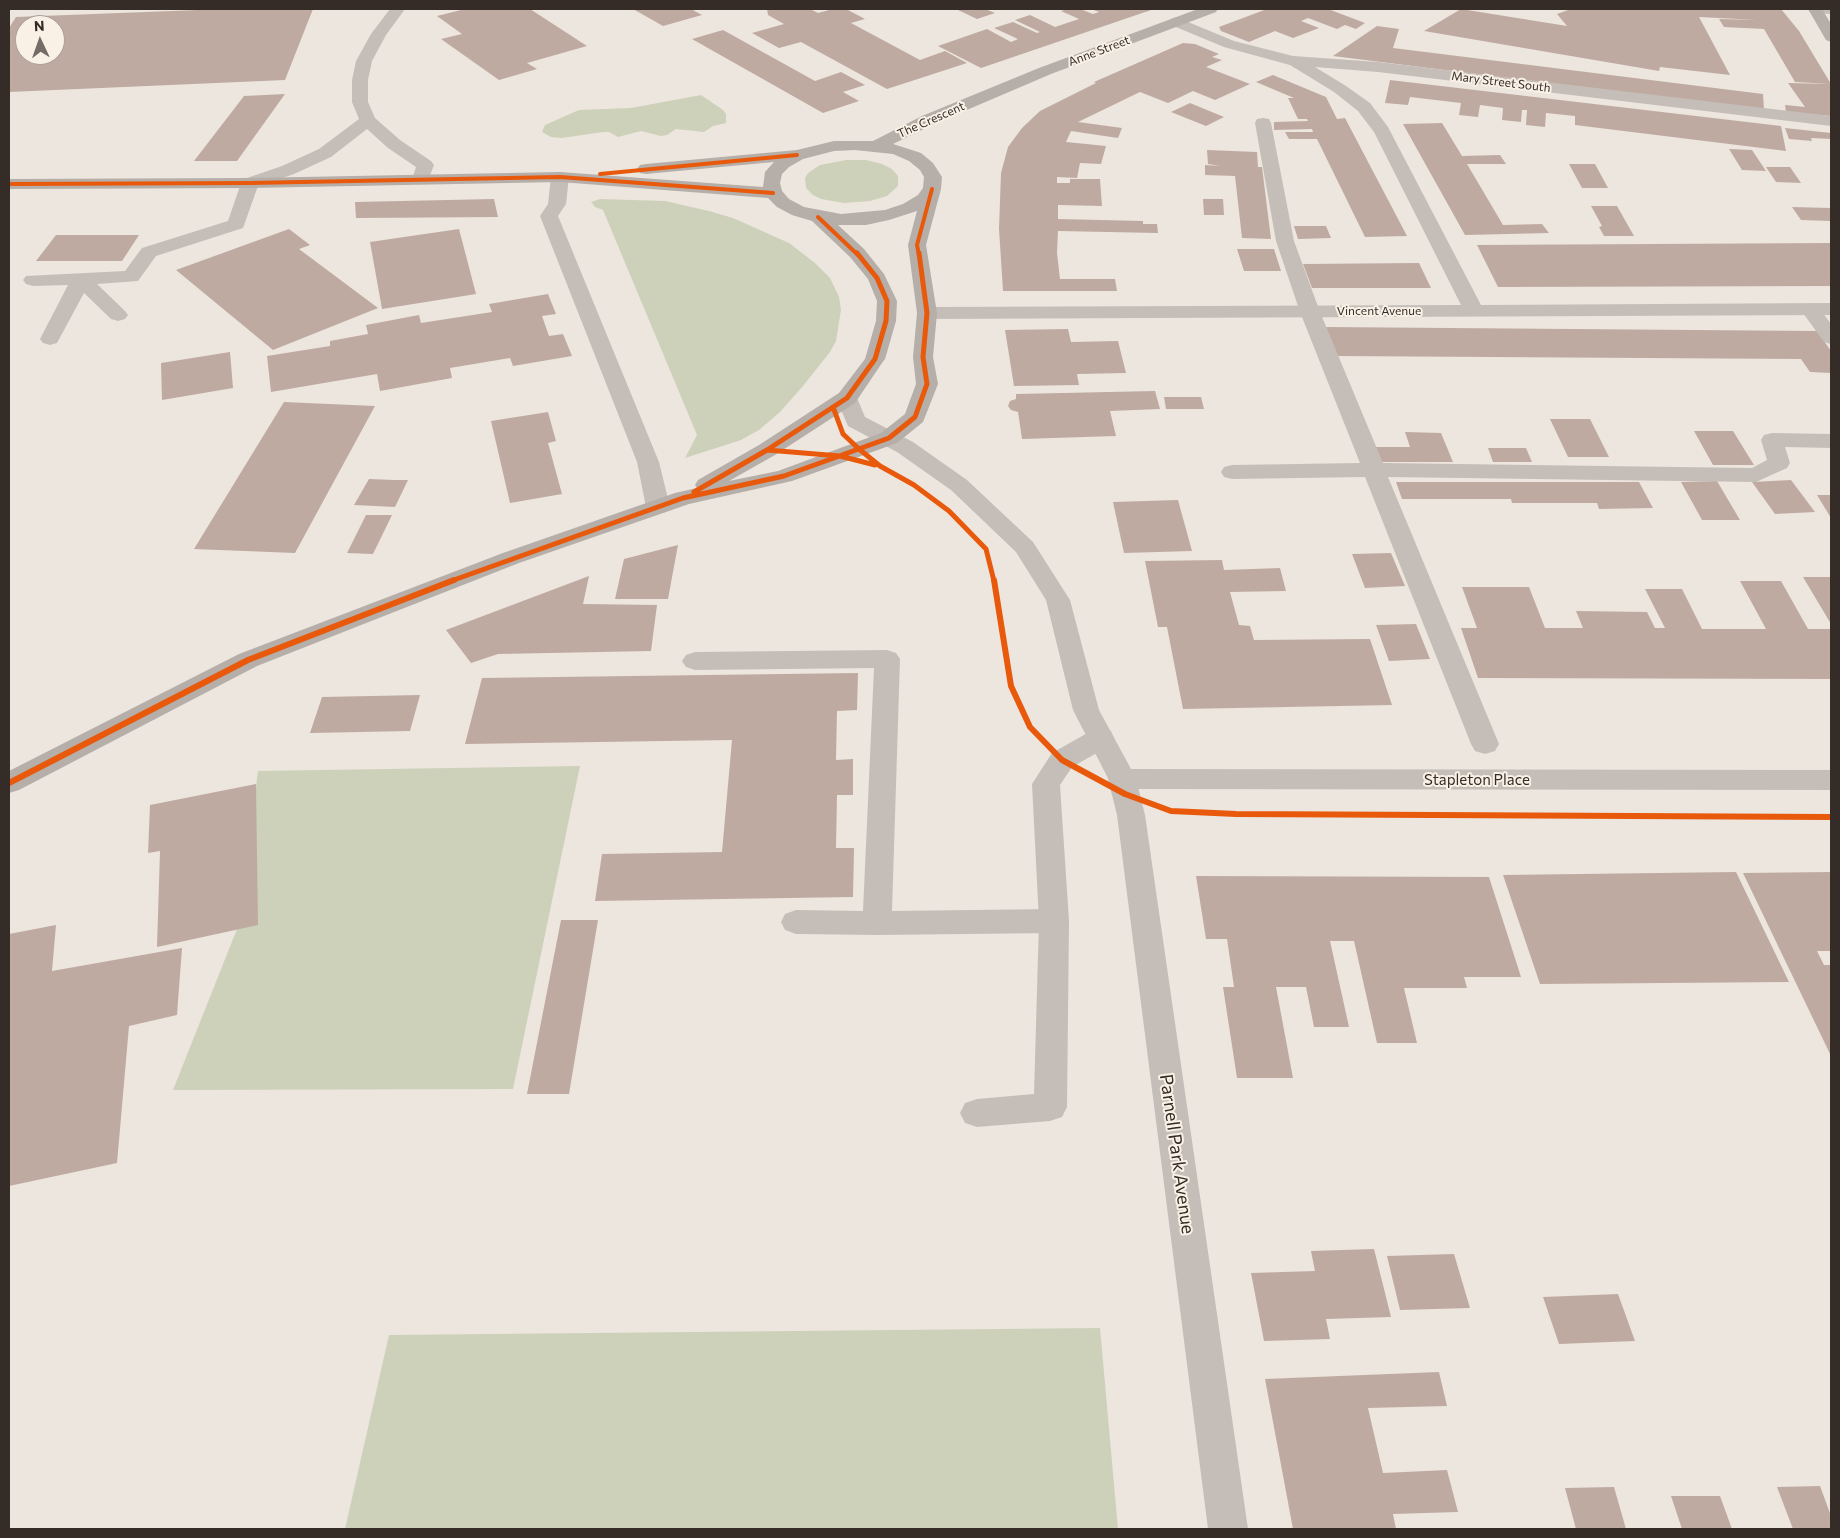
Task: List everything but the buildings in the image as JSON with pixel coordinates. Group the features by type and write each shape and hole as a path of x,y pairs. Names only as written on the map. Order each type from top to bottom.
{"main road":[{"name":"Anne Street","path":"987,95 1211,9"},
{"path":"1815,9 1831,37"},
{"name":"The Crescent","path":"876,146 928,120 987,95"},
{"path":"9,783 172,697 248,660 511,558 658,506 683,498 784,476 889,438 915,417 926,384 922,357 927,313 917,245 932,189 933,177 927,167 921,162 897,150 876,146 834,146 797,155 560,177"},
{"path":"797,155 783,163 774,172 771,182 773,193 783,203 798,211 818,217 841,220 866,219 889,215 909,208 924,199 932,189"},
{"path":"9,184 560,177 675,184 773,193"},
{"path":"683,498 767,450 847,398 875,359 886,321 887,300 877,278 857,253 818,217"}],"street":[{"path":"398,9 379,34 364,61 360,80 360,102 368,120 394,144 424,165 421,179"},
{"path":"1815,9 1831,10"},
{"name":"Mary Street South","path":"1176,22 1229,44 1292,61 1378,67 1831,121"},
{"path":"1292,61 1340,89 1364,108 1382,131 1474,311"},
{"path":"34,280 131,277 148,252 236,224 250,182 288,170 325,153 368,120"},
{"path":"1263,123 1285,241 1310,312 1485,744"},
{"path":"560,177 557,204 549,216 648,462 658,506"},
{"path":"81,279 118,315"},
{"path":"50,339 81,279"},
{"path":"1810,309 1831,338"},
{"name":"Vincent Avenue","path":"927,313 1831,309"},
{"name":"Parnell Park Avenue","path":"847,398 856,421 905,447 959,485 1025,547 1058,600 1086,710 1122,779 1131,815 1228,1529"},
{"path":"1232,472 1374,470 1756,475 1779,464 1772,440 1831,441"},
{"path":"696,661 887,659 877,923"},
{"path":"977,1113 1050,1108 1054,921 1046,784 1062,760 1102,738"},
{"name":"Stapleton Place","path":"1122,779 1831,780"},
{"path":"796,922 1054,921"}],"green space":[{"path":"701,95 723,110 726,114 726,123 713,126 704,132 676,129 667,135 661,136 641,131 618,137 609,132 603,132 562,138 551,137 542,132 545,125 579,110 631,108"},
{"path":"846,160 866,160 892,169 898,176 898,186 887,196 870,201 844,203 821,199 813,195 806,188 805,178 808,173 820,165"},
{"path":"600,199 665,201 733,218 789,243 815,263 830,278 839,297 841,310 836,341 830,352 803,386 780,412 759,430 741,440 685,458 697,435 603,210 595,207 591,202"},
{"path":"580,766 513,1089 173,1090 239,924 258,771"},
{"path":"1100,1328 1118,1529 345,1529 389,1335"}],"cycle path":[{"path":"600,174 797,155"},
{"path":"9,184 250,183 560,177 773,193"},
{"path":"9,783 248,660 375,610 511,558 683,498 784,476 889,438 915,417 927,384 923,357 927,313 917,245 932,189"},
{"path":"694,492 767,450 847,398 875,359 886,321 887,301 877,278 857,253 818,217"},
{"path":"833,407 843,434 859,449 880,466 914,485 949,511 986,549 996,587 1011,686 1030,727 1062,760 1125,794 1171,811 1236,814 1831,817"},
{"path":"767,450 840,456 875,465"}]}
